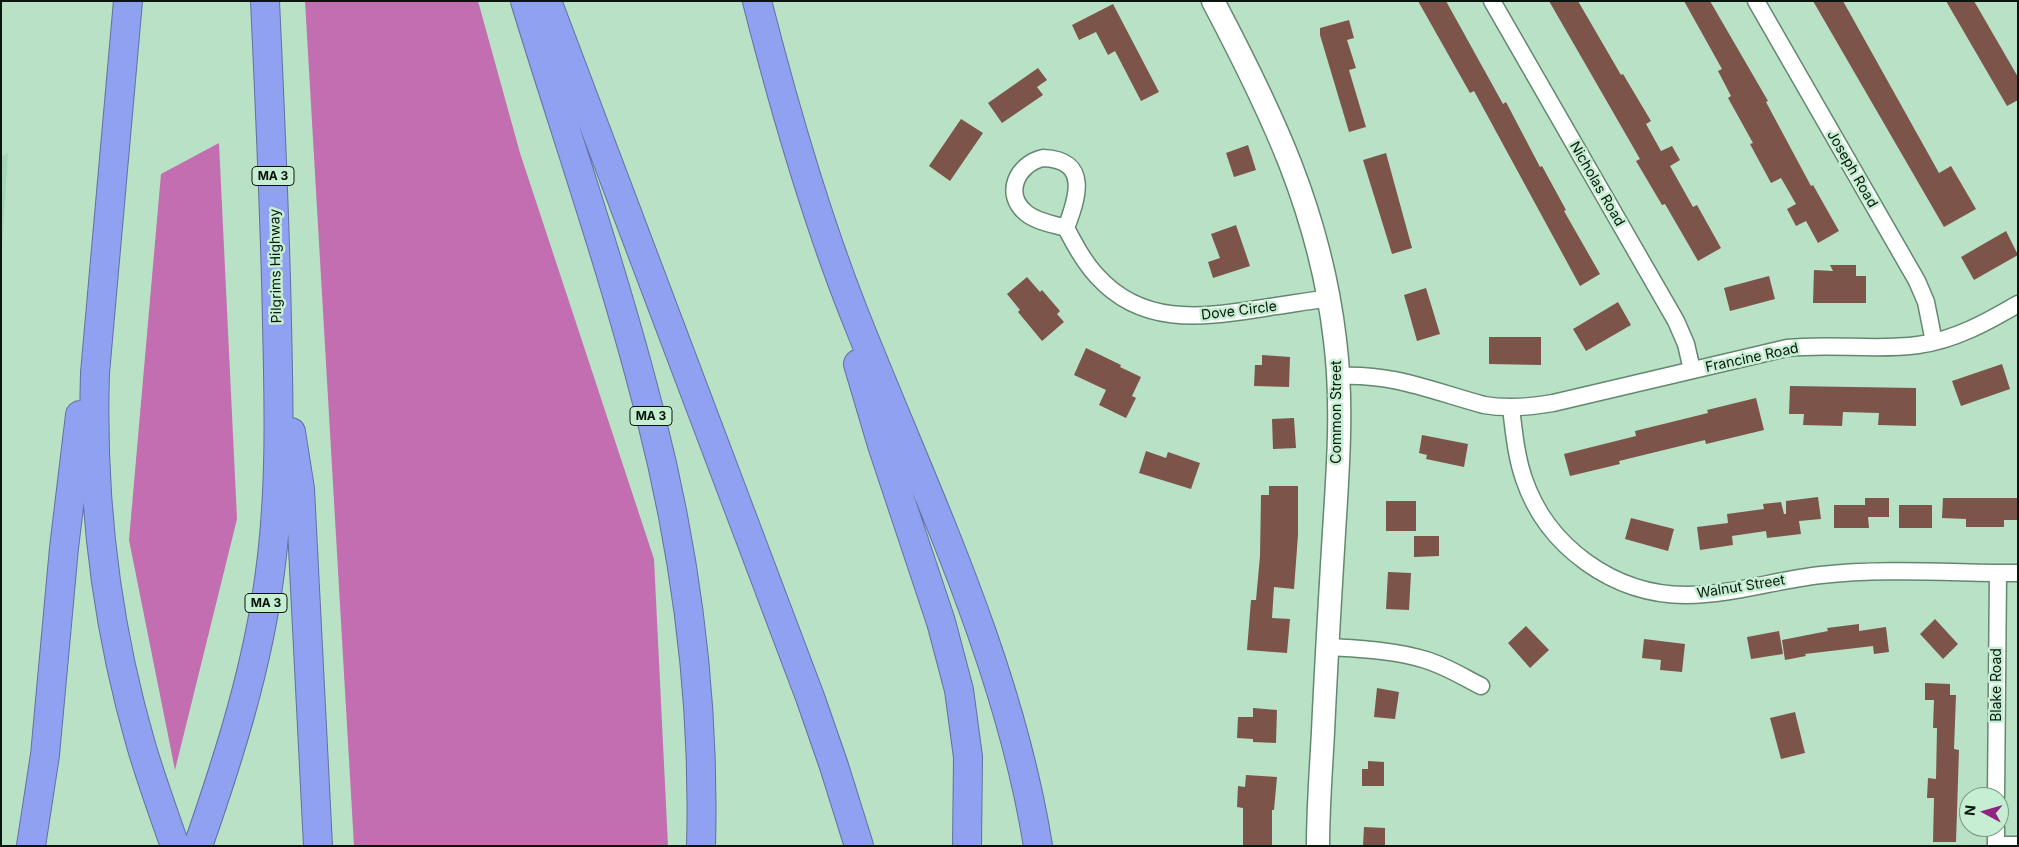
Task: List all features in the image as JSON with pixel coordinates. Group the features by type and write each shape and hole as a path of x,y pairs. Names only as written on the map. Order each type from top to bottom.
{"highway":[{"path":"126,1 124,47 97,337 94,411 98,522 103,569 122,673 154,788 175,846"},
{"name":"Pilgrims Highway","path":"265,1 276,241 278,352"},
{"name":"MA 3","path":"524,1 632,344 651,416 667,489 686,598 695,670 701,783 700,846"},
{"path":"547,1 810,697 834,766 858,846"},
{"path":"757,1 786,112 818,216 879,436 936,606 959,690 968,757 967,846"},
{"path":"818,216 853,312 984,637 1017,745 1038,846"},
{"path":"31,846 39,804 45,755 70,496 108,228"},
{"path":"278,352 300,489 318,846"},
{"name":"MA 3","path":"198,846 238,721 265,609 277,498 278,352"}],"street":[{"name":"Common Street","path":"1213,1 1269,112 1299,183 1318,248 1329,298 1338,376 1338,446 1318,846"},
{"name":"Nicholas Road","path":"1492,1 1676,321 1686,344 1692,370"},
{"name":"Joseph Road","path":"1756,1 1917,281 1928,308 1934,342"},
{"path":"1052,158 1060,161 1072,170 1076,177 1078,184 1077,198 1066,228 1028,215 1017,202 1015,192 1017,177 1021,170 1035,160 1052,158"},
{"name":"Dove Circle","path":"1066,228 1082,256 1098,278 1131,302 1158,312 1186,316 1214,316 1329,298"},
{"name":"Francine Road","path":"1511,408 1553,403 1774,351 1801,347 1906,346 1934,342 1974,328 2018,304"},
{"path":"1338,376 1364,375 1389,378 1484,405 1511,408"},
{"name":"Walnut Street","path":"1511,408 1517,452 1524,478 1541,514 1566,545 1588,564 1611,578 1635,588 1662,593 1697,595 1836,574 2018,573"},
{"name":"Blake Road","path":"1996,787 1998,573"},
{"path":"1327,646 1377,651 1426,660 1452,670 1481,686"},
{"path":"1996,845 2018,845"}],"shaded area":[{"path":"305,1 478,1 520,153 654,559 668,846 354,846"},
{"path":"219,143 237,519 175,770 129,540 161,174"},
{"path":"8,153 1,262 1,157"}],"building":[{"path":"1418,1 1446,1 1503,104 1506,102 1600,274 1580,286 1474,91 1470,93"},
{"path":"1549,1 1578,1 1621,75 1623,74 1651,121 1646,124 1661,151 1672,146 1680,160 1670,166 1693,207 1697,205 1721,248 1698,261 1665,204 1662,205 1636,161 1640,159"},
{"path":"1684,1 1710,1 1768,101 1766,102 1811,186 1813,185 1839,231 1818,243 1806,221 1796,226 1787,209 1796,204 1781,178 1771,183 1750,144 1753,143 1728,98 1731,96 1718,71 1722,69"},
{"path":"1813,1 1843,1 1939,173 1951,166 1976,209 1944,227"},
{"path":"1946,1 1974,1 2018,77 2018,100 2007,106"},
{"path":"1113,4 1159,92 1141,101 1115,51 1108,55 1096,32 1079,40 1072,25"},
{"path":"1349,20 1354,38 1347,40 1356,68 1349,70 1366,127 1349,132 1320,35 1320,28"},
{"path":"1038,68 1047,80 1037,87 1043,95 1002,123 988,103"},
{"path":"961,119 983,133 950,181 929,166"},
{"path":"1248,145 1256,170 1234,177 1226,153"},
{"path":"1386,153 1412,248 1392,254 1363,160"},
{"path":"1236,225 1250,266 1213,278 1208,262 1220,258 1211,234"},
{"path":"2006,231 2018,255 1974,280 1961,257"},
{"path":"1830,265 1856,265 1856,276 1866,276 1866,303 1813,303 1814,270 1833,271"},
{"path":"1769,276 1775,299 1730,311 1724,288"},
{"path":"1027,277 1040,292 1042,290 1060,311 1057,314 1064,322 1042,341 1018,312 1020,310 1007,294"},
{"path":"1426,288 1440,334 1417,341 1404,295"},
{"path":"1618,302 1631,325 1586,351 1573,329"},
{"path":"1489,337 1541,337 1541,365 1489,364"},
{"path":"1086,348 1141,377 1132,396 1136,398 1126,418 1099,405 1106,390 1074,375"},
{"path":"1262,355 1290,357 1289,387 1254,386 1255,365 1262,365"},
{"path":"2002,364 2010,389 1961,406 1952,381"},
{"path":"1790,386 1916,388 1916,426 1878,425 1879,413 1843,412 1842,426 1803,425 1804,414 1789,414"},
{"path":"1756,398 1764,430 1706,444 1705,440 1619,461 1620,464 1570,476 1564,454 1636,436 1635,431 1708,413 1707,410"},
{"path":"1294,418 1296,448 1273,449 1272,419"},
{"path":"1422,435 1468,444 1464,467 1426,459 1427,455 1419,453"},
{"path":"1146,451 1166,458 1168,452 1200,463 1191,489 1139,473"},
{"path":"1269,486 1298,486 1298,535 1294,589 1274,587 1272,618 1290,619 1287,653 1247,650 1251,600 1256,600 1260,556 1261,495 1269,495"},
{"path":"1818,497 1821,519 1799,521 1801,534 1767,538 1766,531 1732,536 1733,545 1700,550 1697,527 1728,523 1727,514 1764,509 1763,504 1781,502 1784,514 1786,514 1786,501"},
{"path":"1865,498 1889,498 1889,517 1868,517 1869,528 1834,528 1834,505 1865,505"},
{"path":"1943,498 2018,498 2018,520 2004,520 2004,527 1966,527 1966,519 1942,518"},
{"path":"1386,501 1416,501 1416,531 1386,531"},
{"path":"1899,505 1932,505 1932,528 1899,528"},
{"path":"1631,518 1674,529 1668,551 1625,539"},
{"path":"1414,536 1439,536 1439,556 1414,557"},
{"path":"1388,572 1411,573 1409,610 1386,609"},
{"path":"1935,619 1958,644 1943,659 1920,634"},
{"path":"1859,624 1859,631 1886,627 1889,652 1874,654 1873,646 1805,654 1806,656 1785,660 1782,640 1828,631 1827,628"},
{"path":"1526,626 1549,650 1530,668 1508,643"},
{"path":"1779,631 1783,654 1751,659 1747,637"},
{"path":"1644,639 1685,644 1682,672 1660,670 1661,660 1642,658"},
{"path":"1925,683 1950,684 1950,695 1956,695 1954,749 1959,750 1956,842 1933,842 1934,798 1927,798 1928,778 1936,779 1937,728 1933,728 1934,700 1925,700"},
{"path":"1377,688 1399,692 1395,719 1374,717"},
{"path":"1253,708 1277,710 1276,743 1253,742 1253,739 1237,738 1238,717 1253,717"},
{"path":"1795,712 1805,753 1781,759 1770,718"},
{"path":"1368,761 1384,762 1384,786 1362,786 1362,769 1368,769"},
{"path":"1246,775 1277,777 1274,810 1272,810 1272,846 1243,846 1243,808 1237,807 1238,786 1245,787"},
{"path":"1364,827 1385,828 1385,846 1363,846"}]}
